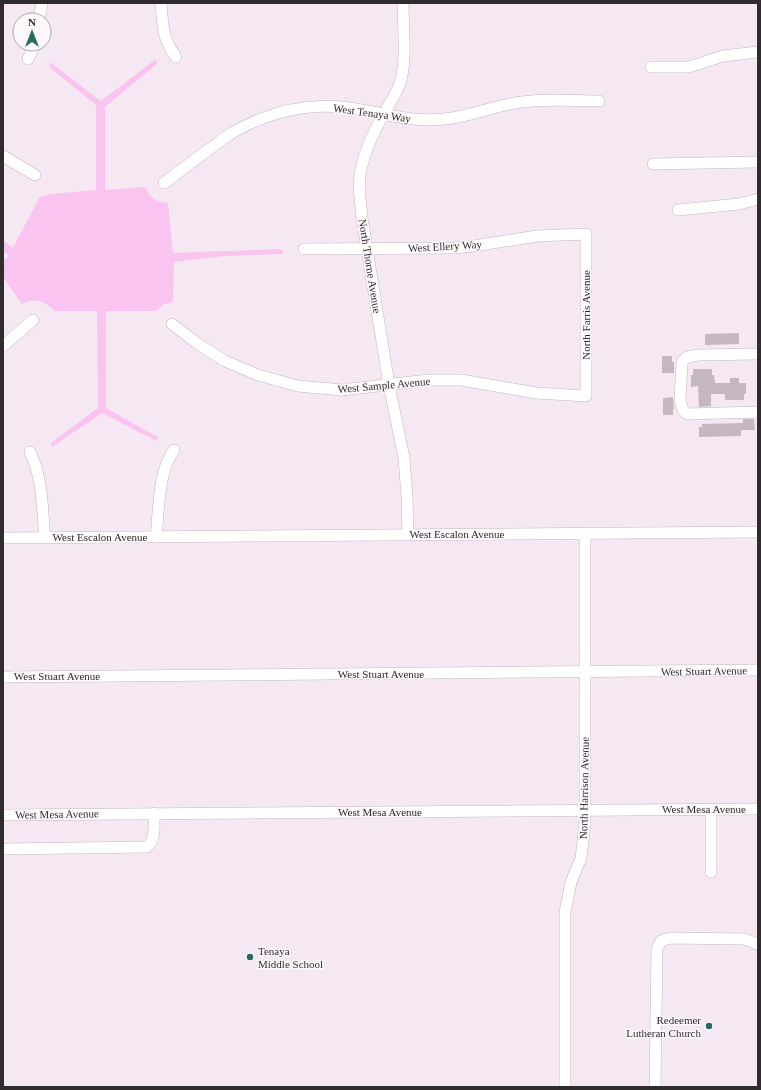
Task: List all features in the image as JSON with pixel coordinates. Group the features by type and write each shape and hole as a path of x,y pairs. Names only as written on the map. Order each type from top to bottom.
{"street":[{"path":"161,3 165,36 169,47 176,57"},
{"name":"North Thorne Avenue","path":"403,3 403,60 401,81 366,155 360,175 360,193 361,212 389,385 404,458 408,535"},
{"path":"28,59 31,52"},
{"path":"650,67 689,67 723,56 758,52"},
{"name":"West Tenaya Way","path":"164,183 229,134 254,122 297,108 342,107 405,119 445,119 514,103 533,101 599,101"},
{"path":"3,156 34,175"},
{"path":"652,164 758,162"},
{"path":"678,210 739,204 758,199"},
{"name":"West Ellery Way","path":"304,249 454,248 537,236 586,234"},
{"name":"North Farris Avenue","path":"586,234 586,396"},
{"path":"3,346 33,320"},
{"name":"West Sample Avenue","path":"172,324 198,344 226,361 258,375 298,386 342,390 429,380 461,380 536,393 586,396"},
{"path":"758,354 698,355 687,357 682,362 680,400 683,410 687,414 758,412"},
{"name":"West Escalon Avenue","path":"156,537 163,472 168,458 174,450"},
{"name":"West Escalon Avenue","path":"30,452 36,464 39,476 45,538"},
{"name":"West Escalon Avenue","path":"3,538 758,532"},
{"name":"North Harrison Avenue","path":"565,1087 565,912 571,882 581,858 585,825 585,533"},
{"name":"West Stuart Avenue","path":"3,677 758,670"},
{"path":"711,809 711,872"},
{"name":"West Mesa Avenue","path":"3,815 758,809"},
{"path":"3,849 147,847 153,839 154,813"},
{"path":"654,1087 657,949 661,941 670,938 744,939 758,944"}],"shaded area":[{"path":"156,59 157,64 105,107 105,190 145,187 154,199 160,202 168,203 173,253 282,249 283,254 225,256 174,262 173,302 164,304 156,311 106,311 106,408 158,437 156,441 102,413 52,447 51,443 98,408 97,311 54,311 40,301 31,301 22,304 3,277 3,261 9,256 3,251 3,240 13,248 39,198 50,194 96,190 96,105 49,67 50,62 101,101"}],"building":[{"path":"739,333 739,344 705,345 705,334"},
{"path":"662,356 672,356 672,362 674,362 674,373 662,373"},
{"path":"693,369 712,369 712,375 714,375 715,383 730,383 730,378 739,378 739,383 746,383 746,394 744,394 744,400 725,400 725,394 711,394 711,406 699,407 698,386 691,387 691,375 693,375"},
{"path":"673,397 673,415 663,415 663,398"},
{"path":"743,419 754,419 755,430 741,430 741,436 699,437 699,427 702,427 702,424 743,423"}],"place":[{"name":"Tenaya Middle School","path":"250,957"},
{"name":"Redeemer Lutheran Church","path":"709,1026"}]}
